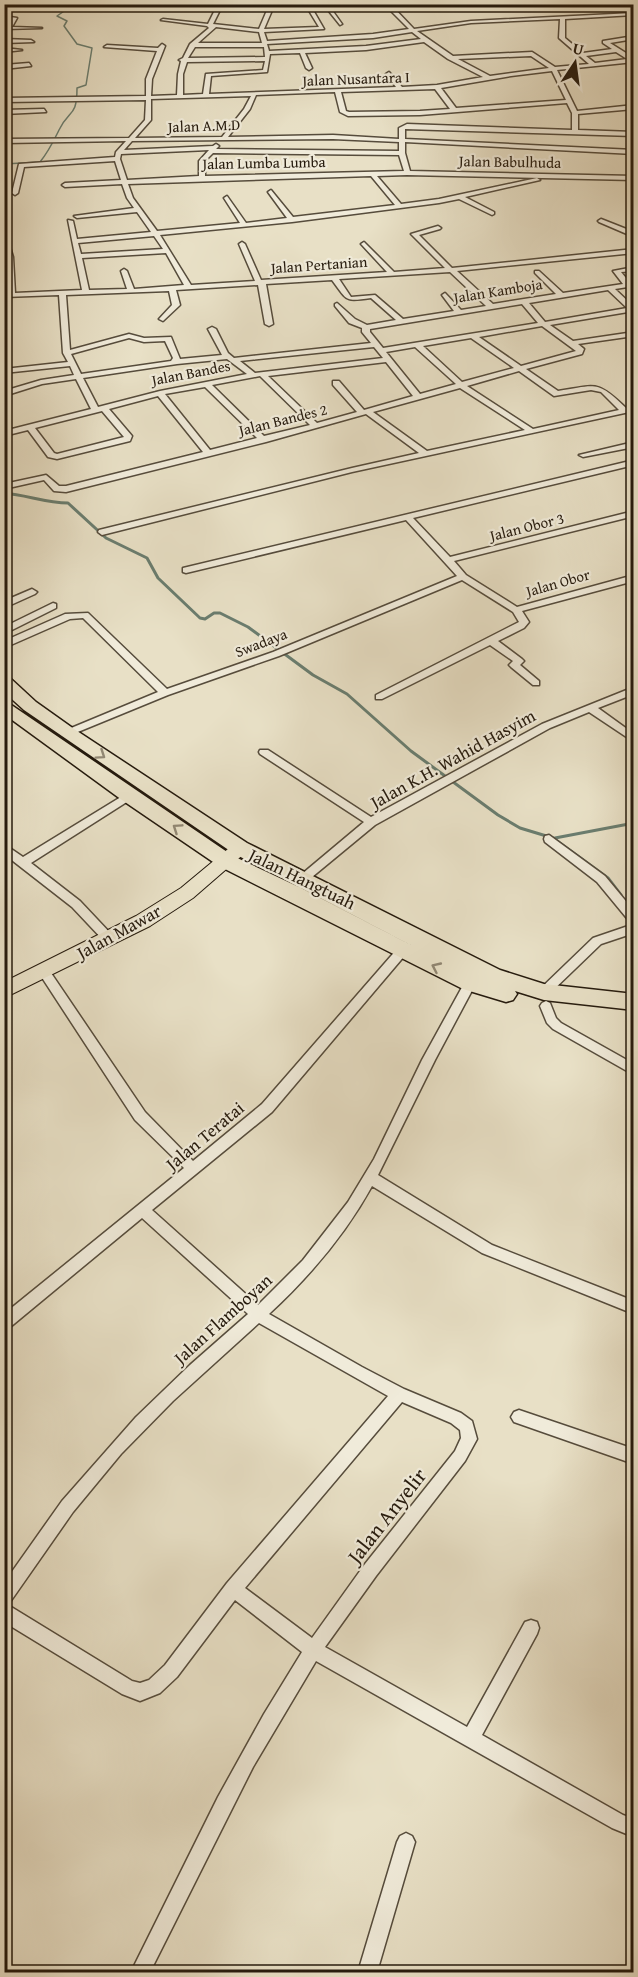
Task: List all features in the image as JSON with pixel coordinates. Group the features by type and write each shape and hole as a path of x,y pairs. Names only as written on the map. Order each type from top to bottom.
{"highway":[{"name":"Jalan Hangtuah","path":"4,682 16,708 129,796 233,854 296,894 402,951 470,983 633,1015"},
{"name":"Jalan Hangtuah","path":"16,708 68,733 233,854 302,879 447,955 545,999 633,1002"}],"main road":[{"name":"Jalan Mawar","path":"4,991 45,973 144,921 187,894 233,854"}],"street":[{"path":"180,96 179,69 182,60 192,45 212,27 221,4"},
{"path":"229,5 329,9 407,4"},
{"path":"389,6 425,40 450,58 489,78"},
{"path":"206,96 207,76 262,73 266,70 268,56 261,32 271,7"},
{"path":"163,20 261,32 322,28 310,9"},
{"path":"329,9 347,37"},
{"path":"596,10 602,16"},
{"path":"192,45 265,44 471,22 633,14"},
{"path":"4,17 15,18 6,28"},
{"path":"563,18 562,38 594,65"},
{"path":"6,28 40,28"},
{"path":"633,37 605,41 633,60"},
{"path":"182,60 366,48 425,40"},
{"path":"4,41 31,42"},
{"path":"107,47 161,48 148,80 148,120 118,155 123,182 138,210 168,251 189,288"},
{"path":"4,50 19,50"},
{"path":"581,55 618,50"},
{"path":"302,52 309,68"},
{"path":"450,58 530,53 554,69 575,113 575,131"},
{"name":"Jalan Nusantara I","path":"4,100 147,101 180,96 380,93 633,60"},
{"path":"4,67 29,65"},
{"path":"389,74 401,89"},
{"path":"437,87 454,110"},
{"path":"338,92 346,113 439,111 569,101"},
{"path":"202,178 202,162 247,109 254,95"},
{"path":"83,107 147,101"},
{"path":"575,113 633,107"},
{"path":"626,108 633,116"},
{"path":"4,112 44,111"},
{"path":"422,126 439,111"},
{"path":"407,173 402,153 403,127 633,134"},
{"name":"Jalan A.M.D","path":"4,141 223,138 403,139 633,152"},
{"path":"15,193 21,165 118,155 212,149 402,153"},
{"name":"Jalan Lumba Lumba","path":"65,185 202,178 407,173"},
{"name":"Jalan Babulhuda","path":"407,173 633,178"},
{"path":"373,174 399,206"},
{"path":"76,242 292,220 462,198 550,176"},
{"path":"271,192 292,220"},
{"path":"227,198 244,225"},
{"path":"462,198 492,213"},
{"path":"77,216 138,210"},
{"path":"70,221 86,292"},
{"path":"601,221 633,235"},
{"path":"438,228 414,234 491,306"},
{"path":"4,237 8,295"},
{"path":"242,244 260,283 269,324"},
{"path":"364,244 393,274"},
{"path":"79,256 168,251"},
{"name":"Jalan Pertanian","path":"8,295 172,289 451,270 633,251"},
{"path":"631,285 616,272 633,269"},
{"path":"124,271 132,291"},
{"path":"537,272 561,295"},
{"path":"333,278 349,298 353,300 374,296 401,321"},
{"name":"Jalan Kamboja","path":"366,327 631,285"},
{"path":"610,288 633,309"},
{"path":"163,319 176,305 172,289"},
{"path":"30,427 54,456 125,440 128,435 99,408 78,376 67,353 62,293"},
{"path":"445,295 458,311"},
{"path":"523,301 542,323 572,343 633,334"},
{"path":"337,305 352,321 366,327 365,331 377,348 417,396"},
{"path":"4,394 41,382 175,362 417,345 633,309"},
{"path":"212,329 231,358 257,375 315,426"},
{"path":"67,353 118,338 135,336 144,340 168,339 177,358 175,362"},
{"path":"473,336 557,394 591,388 603,390 629,410"},
{"name":"Jalan Bandes 2","path":"4,488 46,477 57,489 62,490 207,452 263,440 580,350 572,343"},
{"path":"417,345 461,385 531,431"},
{"name":"Jalan Bandes","path":"4,434 160,393 257,375 386,360"},
{"path":"4,370 72,363"},
{"path":"336,383 365,412 426,454"},
{"path":"207,384 263,440"},
{"path":"160,393 207,452"},
{"path":"102,532 426,454 629,410"},
{"path":"584,454 633,444"},
{"path":"186,570 633,462"},
{"name":"Jalan Obor 3","path":"448,560 633,513"},
{"path":"407,516 463,577"},
{"name":"Jalan Obor","path":"463,577 516,610 633,578"},
{"name":"Swadaya","path":"68,733 165,693 276,654 463,577"},
{"path":"4,605 32,592"},
{"path":"4,631 53,606"},
{"path":"378,697 523,625 516,610"},
{"path":"4,645 68,616 85,615 165,693"},
{"path":"491,641 519,661 514,665 536,683"},
{"name":"Jalan K.H. Wahid Hasyim","path":"302,879 371,822 546,726 633,690"},
{"path":"589,707 633,739"},
{"path":"264,752 371,822"},
{"path":"24,862 129,796"},
{"path":"549,839 601,879 633,919"},
{"path":"4,848 76,904 109,939"},
{"path":"633,928 597,941 545,999 551,1020 557,1026 633,1070"},
{"name":"Jalan Teratai","path":"6,1320 267,1108 402,951"},
{"path":"45,973 140,1116 193,1169"},
{"name":"Jalan Flamboyan","path":"7,1589 56,1519 131,1432 195,1370 260,1316 324,1248 371,1178 446,1023 470,983"},
{"path":"371,1178 487,1249 633,1308"},
{"name":"Jalan Anyelir","path":"140,1972 244,1766 314,1650 460,1456 470,1439 467,1426 456,1418 399,1394 260,1316 143,1211"},
{"path":"4,1612 128,1688 140,1692 154,1687 171,1671 233,1590 399,1394"},
{"path":"519,1417 633,1457"},
{"path":"233,1590 314,1650 633,1828"},
{"path":"470,1739 531,1628"},
{"path":"367,1972 406,1842"}],"waterway":[{"path":"4,164 40,162 74,109 77,88 86,85 92,48 77,44 64,26 67,21 57,16 70,7 69,4"},
{"path":"4,493 68,503 106,538 147,558 158,578 200,618 205,619 214,613 220,613 248,627 313,675 347,694 411,751 498,815 520,828 553,838 608,878 621,895"},
{"path":"555,838 634,823"}]}
